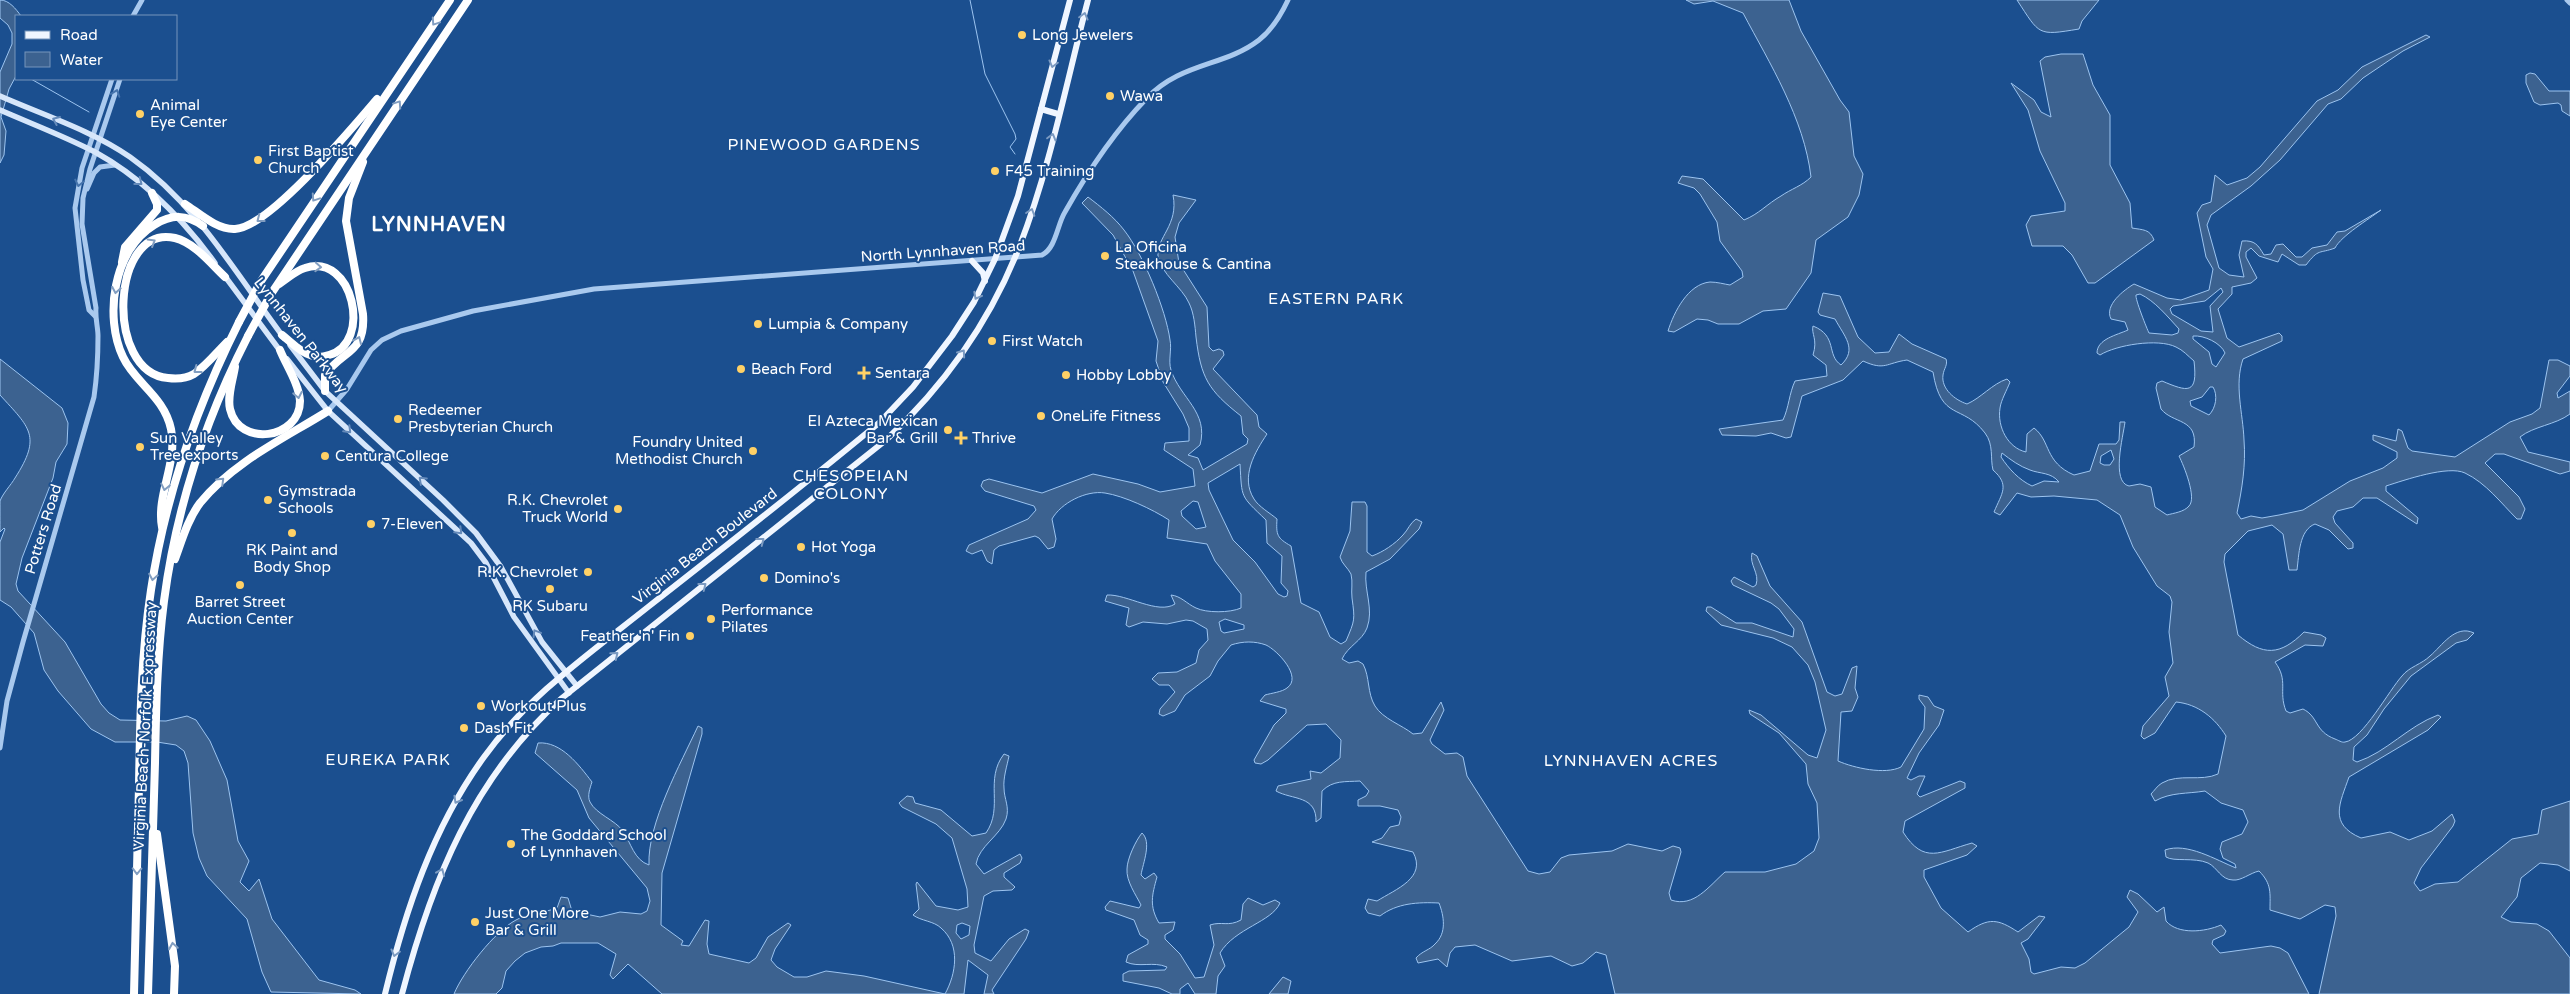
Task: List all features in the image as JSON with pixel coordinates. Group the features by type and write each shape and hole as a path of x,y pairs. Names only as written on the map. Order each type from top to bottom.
{"highway":[{"name":"Virginia Beach-Norfolk Expressway","path":"134,994 140,714 149,607 162,529 188,439 209,385 239,322 262,281 450,0"},
{"name":"Virginia Beach-Norfolk Expressway","path":"148,994 158,654 166,584 192,472 212,415 236,359 273,291 468,0"},
{"path":"185,204 224,228 236,229 249,226 264,216 309,174 391,86"},
{"path":"325,391 324,375 333,365 352,352 358,343 363,328 363,314 347,232 346,209 352,188 370,145"},
{"path":"152,193 157,204 157,210 125,247 114,300 120,347 129,366 162,406 171,428 171,456 160,514 162,529"},
{"path":"122,268 132,248 150,228 176,216 192,218 203,226"},
{"path":"226,277 188,244 174,238 158,238 144,247 129,271 124,289 123,314 129,340 138,359 153,374 166,378 184,377 194,374 232,336"},
{"path":"273,291 305,268 318,266 329,268 338,275 346,286 353,317 350,337 342,350 324,357 305,353 282,335"},
{"path":"236,359 230,397 231,413 242,429 257,434 270,434 289,424 296,416 299,405 298,391 280,350"},
{"path":"166,584 186,527 200,504 223,479 243,464 328,411"},
{"path":"154,799 160,869 175,966 174,994"},
{"path":"128,994 135,957"}],"main road":[{"name":"Virginia Beach Boulevard","path":"385,994 412,898 448,816 475,770 498,739 525,708 566,672 880,422 934,362 960,324 985,281 995,259 1018,196 1070,0"},
{"name":"Virginia Beach Boulevard","path":"402,994 429,903 468,815 510,751 532,726 569,692 833,484 900,426 940,383 968,344 995,300 1014,258 1032,210 1088,0"},
{"name":"Lynnhaven Parkway","path":"0,96 100,140 142,166 185,204 325,391 425,482 476,533 501,567 542,642 577,686"},
{"path":"1041,109 1058,114"},
{"name":"Lynnhaven Parkway","path":"0,110 96,153 152,193 176,216 226,277 328,411 471,543 486,563 514,617 569,692"},
{"path":"972,261 982,273 985,281"}],"street":[{"path":"134,15 140,7 142,0"},
{"name":"North Lynnhaven Road","path":"328,411 347,389 365,358 382,340 401,331 509,304 594,289 1039,256 1048,251 1062,218 1073,199 1112,142 1148,96 1177,74 1244,49 1260,40 1272,27 1288,0"},
{"path":"2567,0 2570,3"},
{"path":"140,7 141,15"},
{"name":"Potters Road","path":"95,316 89,310 75,230 75,208 78,183 112,80"},
{"name":"Potters Road","path":"0,748 7,701 94,397 98,366 98,333 95,316 96,308 82,224 83,198 120,80"},
{"path":"83,198 94,173 100,167 115,166"}],"water":[{"path":"0,0 9,3 20,15 15,15 15,78 9,89 1,117 6,131 4,155 0,163 0,72 12,44 12,33 8,25 0,18"},
{"path":"1686,0 1789,0 1801,31 1840,100 1849,112 1854,156 1863,174 1859,195 1848,217 1816,240 1811,273 1786,309 1763,311 1739,324 1718,324 1708,320 1697,319 1674,332 1668,331 1674,316 1683,300 1695,288 1710,282 1730,285 1743,277 1742,271 1720,241 1717,222 1700,194 1694,188 1678,183 1682,176 1703,179 1744,220 1811,177 1807,155 1794,113 1775,72 1743,13 1713,1 1694,4"},
{"path":"2017,0 2099,0 2082,21 2079,29 2047,32 2041,30 2030,20"},
{"path":"2426,35 2430,37 2403,51 2363,78 2341,99 2328,104 2280,160 2251,186 2211,215 2207,225 2219,268 2229,275 2244,277 2239,255 2242,241 2250,241 2256,244 2264,255 2271,254 2276,245 2283,244 2296,257 2302,257 2312,248 2327,245 2337,232 2345,231 2381,210 2349,233 2335,248 2319,252 2306,265 2299,265 2282,254 2278,262 2259,256 2251,248 2246,252 2246,257 2257,278 2251,283 2232,287 2232,294 2218,309 2227,338 2239,347 2279,333 2282,336 2282,341 2243,359 2240,369 2239,389 2244,459 2237,513 2241,519 2251,516 2262,518 2303,510 2350,481 2383,468 2397,458 2397,452 2373,440 2373,435 2396,441 2398,429 2402,431 2408,448 2412,451 2455,457 2510,422 2532,414 2540,408 2549,360 2558,360 2570,366 2570,376 2557,393 2558,398 2570,391 2570,414 2520,437 2528,452 2570,462 2570,471 2560,474 2504,454 2495,454 2485,463 2519,497 2525,509 2521,519 2517,519 2480,482 2458,471 2426,474 2386,486 2386,491 2418,518 2417,524 2377,498 2363,498 2353,507 2337,511 2333,517 2335,523 2353,543 2353,548 2348,549 2329,530 2315,524 2310,527 2303,537 2299,550 2297,570 2289,570 2283,534 2272,525 2248,531 2225,554 2224,562 2238,635 2255,647 2264,650 2279,649 2287,646 2304,632 2321,635 2326,638 2323,646 2305,645 2275,662 2282,675 2283,698 2286,711 2290,713 2303,709 2312,716 2323,732 2344,742 2352,739 2367,724 2405,673 2427,659 2449,637 2461,631 2474,633 2467,640 2456,643 2411,676 2384,709 2367,735 2354,747 2353,760 2357,762 2378,752 2427,720 2438,715 2441,717 2428,730 2349,777 2340,804 2340,819 2344,826 2361,838 2390,832 2409,840 2432,831 2452,814 2455,821 2453,826 2421,868 2414,883 2420,891 2435,884 2458,882 2512,839 2538,834 2542,810 2570,801 2570,871 2558,865 2540,863 2521,878 2517,897 2501,917 2511,922 2537,924 2549,931 2570,958 2570,994 2319,994 2336,916 2335,907 2325,905 2300,919 2270,910 2268,885 2259,871 2236,880 2229,879 2222,876 2214,867 2203,861 2166,857 2165,850 2183,848 2201,853 2236,868 2235,864 2223,858 2220,849 2222,842 2242,834 2248,822 2243,810 2221,803 2205,791 2173,795 2155,801 2151,794 2161,784 2169,780 2218,774 2226,736 2217,723 2205,713 2192,706 2176,702 2155,733 2144,739 2141,736 2143,726 2169,696 2165,677 2173,663 2169,632 2172,602 2170,596 2157,586 2133,547 2120,515 2097,500 2054,496 2031,497 2017,493 2000,515 1994,512 2002,494 2003,485 1993,470 1991,447 1988,438 1976,424 1953,410 1941,398 1933,372 1907,360 1881,366 1863,361 1843,380 1802,396 1791,437 1786,438 1771,433 1756,436 1722,435 1719,429 1783,420 1795,381 1827,376 1826,365 1813,355 1815,341 1813,326 1826,335 1834,356 1841,365 1846,359 1849,348 1848,342 1835,319 1820,315 1818,312 1823,293 1840,296 1858,337 1875,353 1889,352 1899,334 1912,344 1946,359 1943,375 1944,385 1954,397 1962,402 1967,404 1996,384 2007,379 2010,382 2000,408 2000,422 2005,436 2014,446 2026,452 2027,434 2034,428 2043,439 2057,464 2074,475 2090,471 2099,444 2116,444 2119,440 2120,422 2125,422 2119,468 2120,476 2124,483 2129,486 2140,484 2151,487 2155,507 2167,515 2184,510 2189,506 2192,496 2179,456 2194,447 2194,438 2188,426 2166,414 2161,409 2156,388 2157,383 2162,381 2179,387 2189,388 2194,380 2194,361 2179,348 2159,343 2137,344 2116,348 2100,355 2097,353 2100,344 2128,330 2125,322 2111,319 2110,308 2116,298 2134,284 2167,298 2181,300 2209,290 2213,269 2206,257 2197,213 2202,205 2211,202 2215,175 2227,185 2247,178 2260,167 2317,101 2338,90 2362,67","holes":["2221,288 2223,292 2210,306 2213,332 2201,331 2172,314 2170,309 2173,306 2205,301","2140,294 2156,305 2179,329 2178,333 2172,335 2149,333 2136,295","2193,336 2212,340 2223,349 2225,353 2216,367 2212,364 2209,352 2193,339","2210,387 2213,387 2216,401 2209,415 2191,406 2190,401 2202,397","2111,450 2114,459 2110,465 2100,463 2101,456","2002,453 2022,467 2049,475 2059,482 2044,481 2032,486 2011,470 2001,457"]},
{"path":"2061,54 2083,54 2093,85 2110,115 2110,165 2130,203 2132,228 2148,232 2154,240 2095,283 2088,283 2072,255 2063,246 2032,246 2026,225 2031,216 2065,211 2065,203 2040,151 2028,110 2011,83 2034,100 2041,112 2051,117 2040,61 2045,57"},
{"path":"2530,73 2535,74 2549,91 2570,91 2570,116 2562,111 2561,105 2558,103 2540,105 2534,102 2526,83 2526,75"},
{"path":"1173,195 1196,200 1179,223 1175,237 1179,263 1207,307 1209,347 1213,351 1219,349 1223,351 1224,355 1213,369 1257,415 1259,427 1267,434 1254,457 1248,482 1254,499 1277,519 1278,536 1291,546 1301,603 1319,612 1330,637 1341,644 1346,641 1354,620 1352,580 1351,574 1340,557 1350,531 1352,502 1365,502 1367,506 1367,552 1372,556 1396,542 1416,519 1422,522 1419,529 1390,559 1366,572 1369,621 1365,633 1342,659 1349,663 1358,661 1363,664 1367,674 1372,701 1378,711 1413,734 1422,733 1441,702 1444,710 1430,740 1432,744 1445,754 1457,753 1463,757 1467,776 1528,871 1539,874 1550,872 1561,858 1569,855 1612,851 1628,844 1662,851 1673,846 1680,848 1681,852 1669,893 1671,900 1679,902 1687,901 1701,894 1725,872 1765,872 1796,864 1814,851 1819,838 1817,803 1808,784 1806,764 1779,733 1750,714 1749,710 1761,715 1808,755 1817,758 1826,730 1815,682 1808,665 1792,647 1773,638 1721,625 1706,611 1707,607 1711,607 1736,623 1752,623 1793,637 1794,629 1779,609 1771,603 1733,585 1731,581 1734,577 1753,587 1756,585 1757,577 1751,557 1752,553 1757,556 1770,586 1802,622 1827,692 1835,696 1842,694 1852,668 1857,666 1855,688 1858,697 1852,711 1841,712 1838,761 1852,766 1878,770 1901,767 1924,729 1925,707 1919,699 1919,695 1928,697 1934,706 1944,710 1939,725 1919,753 1907,778 1911,780 1919,776 1925,776 1917,794 1920,797 1960,781 1965,783 1965,788 1905,821 1903,832 1918,849 1926,852 1942,852 1972,843 1977,846 1967,855 1924,870 1924,877 1941,908 1968,932 1988,922 1999,922 2018,932 2039,916 2045,917 2028,939 2021,943 2029,959 2031,972 2034,974 2061,967 2075,968 2085,963 2129,927 2138,912 2127,897 2130,890 2138,894 2157,912 2164,907 2166,921 2177,929 2200,931 2221,925 2226,931 2224,935 2213,940 2212,944 2220,953 2271,946 2280,948 2288,953 2309,994 1615,994 1606,955 1596,952 1583,963 1572,966 1551,956 1512,961 1475,945 1455,947 1450,953 1447,967 1438,959 1418,963 1416,958 1439,940 1443,930 1443,919 1439,903 1408,904 1393,908 1380,916 1368,913 1365,908 1368,899 1377,901 1400,887 1413,876 1416,869 1413,852 1372,842 1382,838 1390,827 1399,825 1401,817 1398,810 1380,806 1358,806 1358,800 1366,796 1369,791 1360,781 1340,782 1326,787 1322,791 1321,818 1316,822 1315,813 1308,803 1276,791 1278,786 1311,779 1310,771 1321,773 1340,758 1341,740 1326,724 1307,725 1268,760 1261,764 1255,763 1254,760 1274,725 1286,713 1286,709 1260,701 1265,695 1287,688 1291,683 1292,677 1287,664 1276,652 1266,645 1253,642 1231,645 1218,661 1210,676 1185,695 1175,711 1163,716 1159,714 1160,709 1175,692 1169,685 1159,685 1152,679 1158,673 1177,672 1196,663 1199,650 1208,640 1207,629 1193,621 1186,620 1167,624 1143,622 1129,627 1126,625 1129,608 1105,601 1107,595 1151,606 1168,607 1175,604 1171,595 1206,611 1225,612 1241,608 1241,594 1215,561 1207,544 1167,538 1169,520 1129,500 1105,493 1098,493 1075,499 1056,513 1052,519 1056,539 1054,547 1048,549 1035,536 999,546 994,550 992,564 987,561 982,550 972,554 966,551 969,545 1028,519 1036,510 1034,506 985,491 981,486 983,481 989,479 1042,493 1093,474 1138,484 1160,492 1195,486 1193,469 1164,450 1165,443 1189,441 1189,428 1183,414 1163,382 1156,361 1158,341 1133,271 1113,235 1082,203 1088,197 1124,230 1139,253 1159,298 1170,340 1171,370 1201,423 1200,445 1188,455 1198,458 1203,470 1247,444 1248,439 1243,434 1241,416 1214,390 1204,373 1200,363 1193,315 1189,303 1160,263 1158,249 1173,215","holes":["1240,464 1244,496 1251,506 1266,520 1267,543 1282,556 1281,583 1288,591 1287,596 1284,597 1278,594 1255,562 1233,540 1209,490 1208,483","1193,501 1198,502 1206,527 1196,529 1182,516 1181,511","1225,619 1244,625 1244,629 1224,633 1221,631 1219,622"]},
{"path":"0,359 62,408 68,423 67,444 56,462 53,478 22,558 16,584 18,591 65,642 101,704 109,713 120,720 166,721 187,716 196,720 210,741 227,780 238,841 249,861 240,882 249,891 259,879 272,919 319,980 355,990 361,994 271,992 262,972 247,919 207,876 199,858 193,833 188,763 184,751 176,745 157,742 115,742 91,729 58,691 44,670 34,633 11,607 0,600 0,542 5,529 0,532 0,501 23,464 30,442 29,433 25,425 0,395"},
{"path":"698,726 702,728 702,734 662,873 661,925 683,941 681,945 689,946 705,920 709,921 707,944 709,954 749,963 756,958 768,937 788,923 791,925 775,949 771,960 777,967 794,977 807,977 826,971 864,976 945,994 662,994 628,964 613,979 610,975 616,954 598,943 561,943 525,953 506,971 502,988 496,994 454,994 480,953 499,933 516,920 531,914 557,908 561,897 568,898 572,911 600,917 620,912 641,914 647,911 650,901 647,888 589,818 577,790 535,753 538,743 554,746 569,755 592,782 589,792 590,802 601,814 620,827 636,855 649,865 653,831 659,813 674,775"},
{"path":"1004,754 1009,756 1004,784 1007,807 1006,819 999,831 981,852 976,864 984,874 1020,854 1022,858 1020,863 1004,873 1004,877 1015,887 1012,890 993,891 984,896 974,945 975,953 991,961 1009,939 1025,929 1029,931 1026,939 992,990 994,994 984,994 988,975 968,960 964,994 945,994 952,978 955,960 952,943 947,935 938,926 913,915 919,909 917,882 936,906 958,910 968,907 967,889 952,838 936,824 902,807 899,803 907,796 913,797 915,803 941,810 972,836 986,833 994,813 995,774","holes":["962,923 970,926 969,935 961,939 956,933 957,925"]},
{"path":"1142,833 1147,847 1141,875 1145,879 1154,873 1157,877 1152,900 1156,917 1159,923 1175,922 1173,930 1165,935 1165,939 1180,954 1195,978 1204,977 1214,945 1210,925 1232,923 1241,920 1243,904 1248,898 1263,905 1275,900 1280,903 1276,910 1235,937 1220,953 1225,966 1218,976 1216,994 1195,994 1188,983 1180,989 1180,994 1172,994 1159,988 1123,981 1123,974 1129,971 1165,970 1167,967 1126,962 1128,955 1148,944 1148,940 1140,935 1134,920 1106,910 1105,907 1110,901 1139,908 1141,905 1130,883 1127,869 1132,850"},
{"path":"1283,977 1291,981 1288,994 1269,994"}],"waterway":[{"path":"970,0 985,74 1015,134 1016,139 1010,147 1015,154"},
{"path":"33,80 89,112"}],"place":[{"name":"Long Jewelers","path":"1022,35"},
{"name":"Wawa","path":"1110,96"},
{"name":"Animal Eye Center","path":"140,114"},
{"name":"First Baptist Church","path":"258,160"},
{"name":"F45 Training","path":"995,171"},
{"name":"La Oficina Steakhouse & Cantina","path":"1105,256"},
{"name":"Lumpia & Company","path":"758,324"},
{"name":"First Watch","path":"992,341"},
{"name":"Beach Ford","path":"741,369"},
{"name":"Sentara","path":"864,373"},
{"name":"Hobby Lobby","path":"1066,375"},
{"name":"OneLife Fitness","path":"1041,416"},
{"name":"Redeemer Presbyterian Church","path":"398,419"},
{"name":"El Azteca Mexican Bar & Grill","path":"948,430"},
{"name":"Thrive","path":"961,438"},
{"name":"Sun Valley Tree exports","path":"140,447"},
{"name":"Foundry United Methodist Church","path":"753,451"},
{"name":"Centura College","path":"325,456"},
{"name":"Gymstrada Schools","path":"268,500"},
{"name":"R.K. Chevrolet Truck World","path":"618,509"},
{"name":"7-Eleven","path":"371,524"},
{"name":"RK Paint and Body Shop","path":"292,533"},
{"name":"Hot Yoga","path":"801,547"},
{"name":"R.K. Chevrolet","path":"588,572"},
{"name":"Domino's","path":"764,578"},
{"name":"Barret Street Auction Center","path":"240,585"},
{"name":"RK Subaru","path":"550,589"},
{"name":"Performance Pilates","path":"711,619"},
{"name":"Feather 'n' Fin","path":"690,636"},
{"name":"Workout Plus","path":"481,706"},
{"name":"Dash Fit","path":"464,728"},
{"name":"The Goddard School of Lynnhaven","path":"511,844"},
{"name":"Just One More Bar & Grill","path":"475,922"}],"district":[{"name":"PINEWOOD GARDENS","path":"824,144"},
{"name":"LYNNHAVEN","path":"439,224"},
{"name":"EASTERN PARK","path":"1336,298"},
{"name":"CHESOPEIAN COLONY","path":"851,484"},
{"name":"EUREKA PARK","path":"388,759"},
{"name":"LYNNHAVEN ACRES","path":"1631,760"}]}
